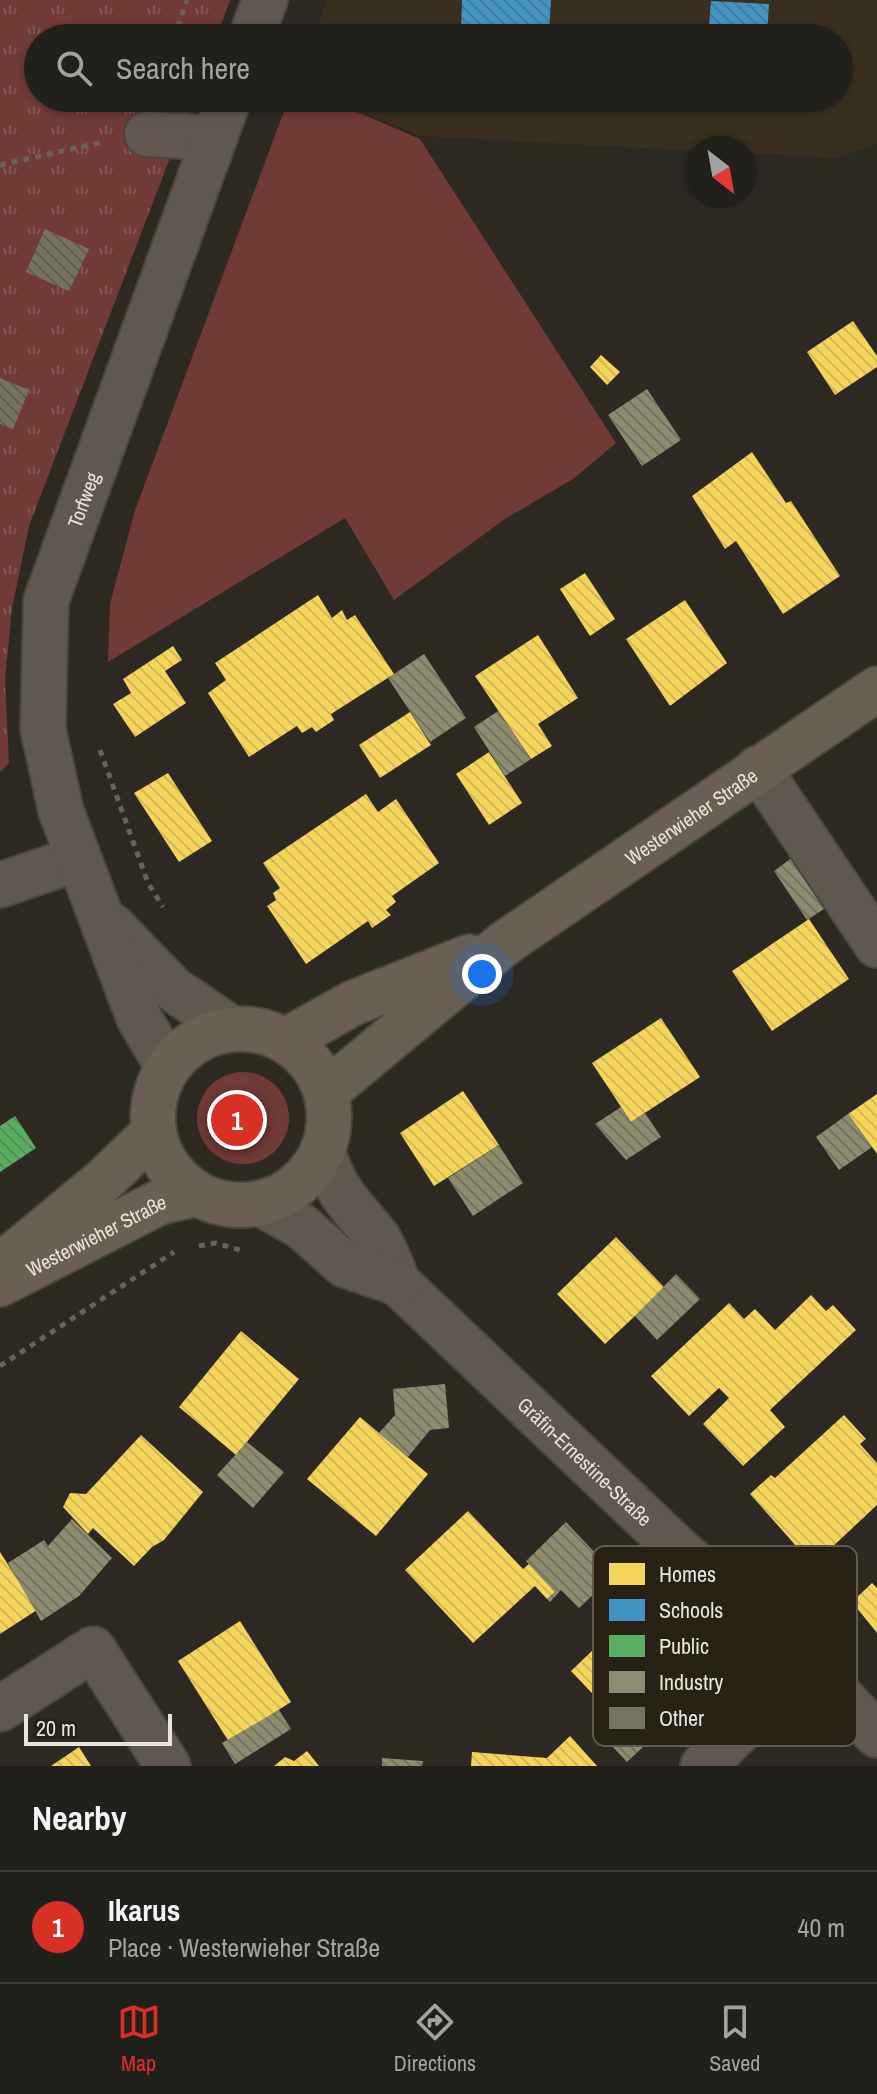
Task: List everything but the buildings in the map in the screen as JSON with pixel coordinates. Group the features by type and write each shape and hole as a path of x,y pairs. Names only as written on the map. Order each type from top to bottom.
{"main road":[{"name":"Westerwieher Straße","path":"326,1092 505,943 877,689"},
{"name":"Westerwieher Straße","path":"287,1040 353,1003 505,943"},
{"path":"232,1029 259,1031 287,1040 314,1067 326,1092 330,1125 323,1153 298,1186 274,1200 248,1206 220,1204 195,1194 169,1170 158,1151 154,1132 155,1093 168,1067 188,1046 215,1032 232,1029"},
{"name":"Westerwieher Straße","path":"0,1266 102,1182 154,1132"},
{"name":"Westerwieher Straße","path":"0,1284 160,1202 195,1194"}],"street":[{"path":"256,24 265,0"},
{"name":"Torfweg","path":"168,1067 139,1018 61,811 43,729 46,601 224,112"},
{"path":"147,134 214,138"},
{"path":"758,768 877,945"},
{"path":"0,885 77,859"},
{"name":"Torfweg","path":"99,912 173,989 232,1029"},
{"name":"Gräfin-Ernestine-Straße","path":"323,1153 332,1182 353,1213 378,1239 398,1283 675,1546"},
{"name":"Gräfin-Ernestine-Straße","path":"259,1203 301,1226 345,1265 398,1283"},
{"path":"0,1709 93,1649 168,1766"},
{"name":"Gräfin-Ernestine-Straße","path":"857,1714 877,1735"},
{"path":"703,1766 724,1746"}],"path":[{"path":"179,24 187,0"},
{"path":"0,165 147,134"},
{"path":"95,735 148,883 171,918"},
{"path":"0,1366 154,1265"}],"shaded area":[{"path":"327,0 877,0 877,144 836,158 757,154 757,136 685,136 685,150 421,136 362,112 853,112 853,24 318,24"}],"green space":[{"path":"0,0 230,0 221,24 24,24 24,112 188,112 29,526 12,608 5,680 9,763 0,772"},
{"path":"284,112 357,112 420,139 616,443 573,479 505,519 394,600 345,518 108,662 110,604 135,510"},
{"path":"243,1072 261,1076 275,1086 285,1100 289,1118 285,1136 275,1150 261,1160 243,1164 225,1160 211,1150 201,1136 197,1118 201,1100 211,1086 225,1076"}],"place":[{"name":"Ikarus","path":"237,1120"}]}
